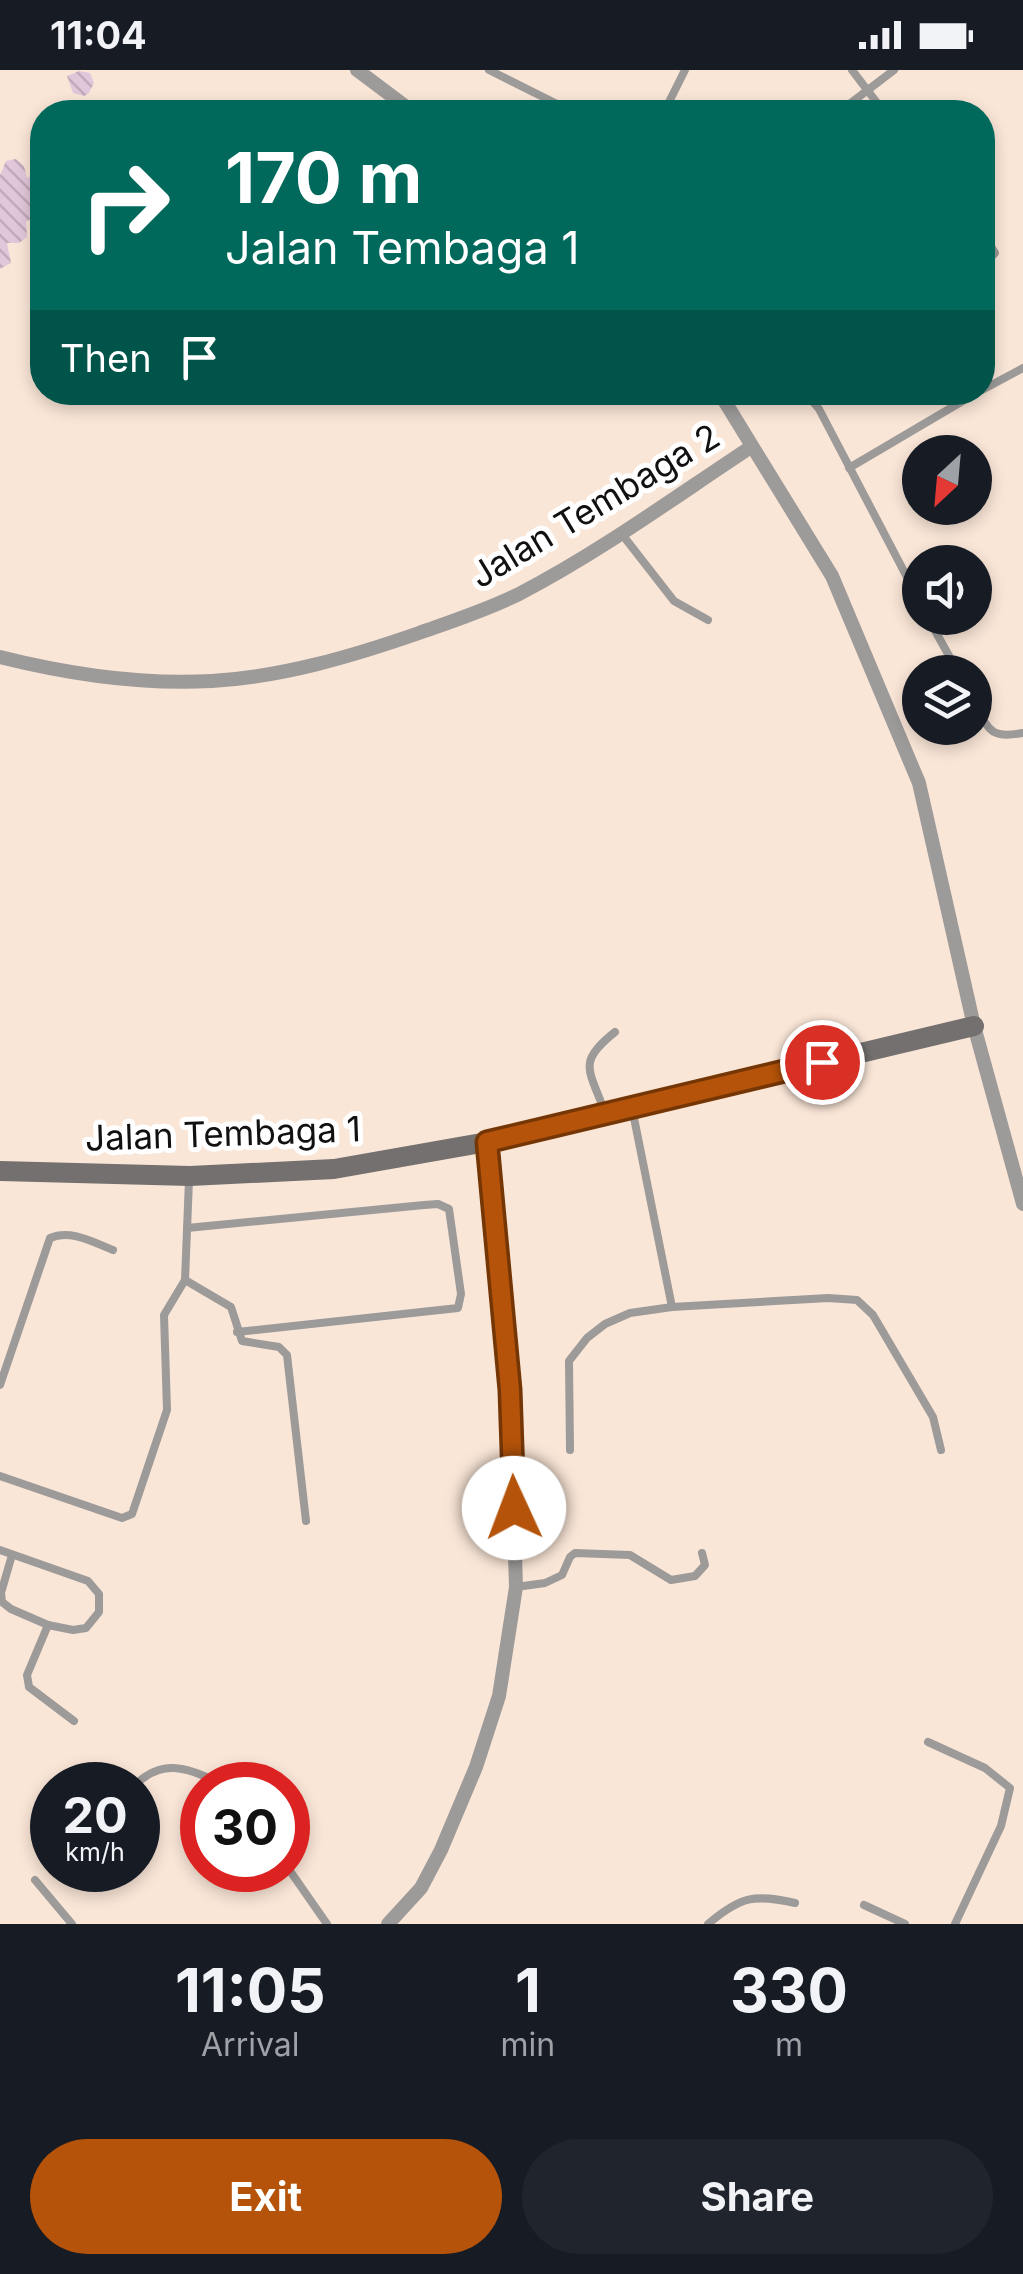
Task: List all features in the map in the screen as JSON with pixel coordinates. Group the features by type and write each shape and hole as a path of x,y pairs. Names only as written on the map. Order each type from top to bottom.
{"street":[{"path":"357,70 396,100"},
{"path":"727,405 832,576 919,783 974,1026 1023,1204"},
{"name":"Jalan Tembaga 2","path":"0,657 43,668 118,678 212,681 293,669 374,648 518,594 621,533 751,447"},
{"name":"Jalan Tembaga 1","path":"0,1170 190,1176 334,1169 487,1142 974,1026"},
{"path":"388,1924 420,1888 441,1850 476,1767 499,1696 516,1587 510,1390 487,1142"}],"lane":[{"path":"489,70 550,100"},
{"path":"670,100 685,70"},
{"path":"852,70 874,100"},
{"path":"855,100 894,70"},
{"path":"995,383 1023,368"},
{"path":"815,405 902,568"},
{"path":"848,468 956,405"},
{"path":"621,533 674,601 708,620"},
{"path":"992,732 1003,737 1023,732"},
{"path":"606,1114 588,1063 593,1049 615,1032"},
{"path":"632,1108 672,1306"},
{"path":"0,1476 122,1518 132,1514 168,1410 164,1316 185,1280 190,1176"},
{"path":"187,1228 424,1204 449,1209 460,1294 458,1308 237,1332"},
{"path":"0,1385 50,1238 56,1234 79,1236 113,1250"},
{"path":"185,1280 231,1307 237,1332 246,1344 279,1348 287,1355 306,1521"},
{"path":"570,1450 568,1361 605,1324 630,1313 672,1306 828,1298 858,1300 873,1315 933,1417 941,1450"},
{"path":"0,1550 12,1554 88,1581 99,1594 99,1612 86,1628 73,1630 48,1625 2,1602 12,1554"},
{"path":"516,1587 562,1576 570,1557 576,1553 630,1555 671,1580 694,1576 705,1565 702,1553"},
{"path":"48,1625 27,1683 42,1699 74,1721"},
{"path":"928,1742 985,1768 1010,1788 1001,1826 954,1924"},
{"path":"44,1892 72,1924"},
{"path":"303,1892 323,1923"},
{"path":"708,1924 747,1898 762,1896 795,1903"},
{"path":"864,1905 906,1924"}],"shaded area":[{"path":"0,70 1023,70 1023,1924 0,1924"}],"building":[{"path":"79,71 90,73 94,83 84,96 73,93 67,76"},
{"path":"16,159 24,166 27,178 30,176 30,220 26,222 27,237 19,243 7,243 11,263 0,269 0,175 6,161"}],"route":[{"path":"514,1508 510,1390 487,1142 822,1062"}]}
